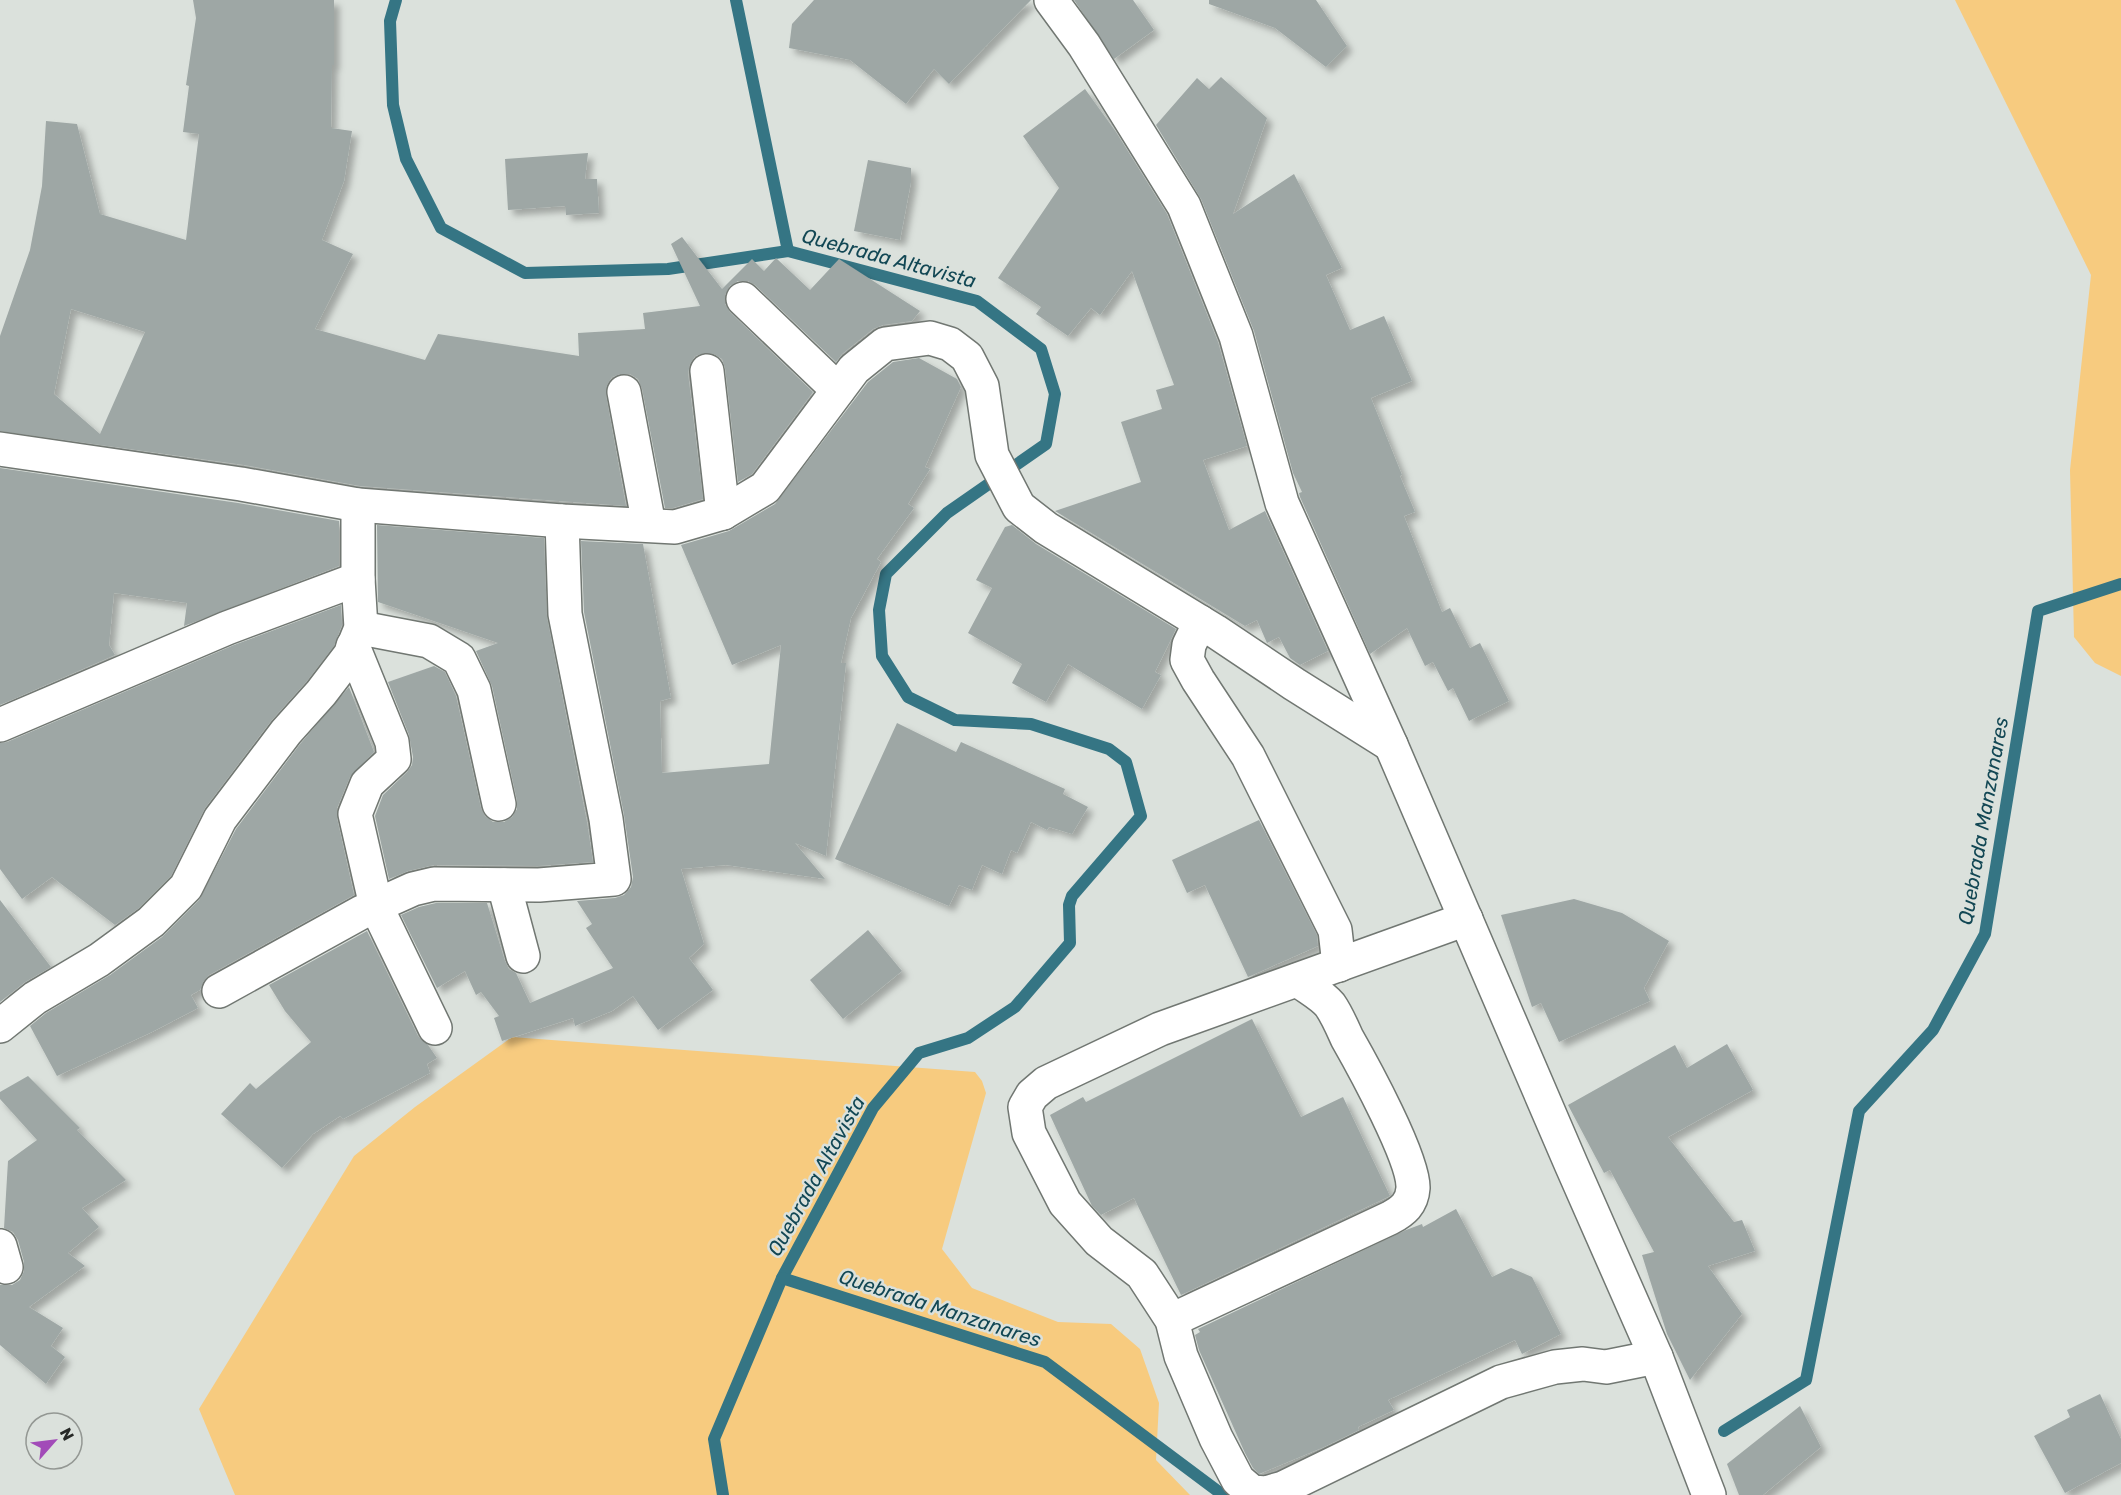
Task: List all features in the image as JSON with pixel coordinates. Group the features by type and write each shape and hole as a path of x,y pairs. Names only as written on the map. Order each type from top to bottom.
{"street":[{"path":"1051,0 1084,45 1184,206 1236,336 1282,503 1391,745 1656,1357 1709,1495"},
{"path":"743,299 838,390"},
{"path":"0,449 241,484 358,505 675,526 723,513 765,488 854,369 885,344 930,338 950,344 968,357 982,386 992,455 1019,507 1046,528 1200,622 1391,745"},
{"path":"707,370 723,513"},
{"path":"624,392 649,525"},
{"path":"358,505 357,637 392,742 394,759 367,784 355,814 376,906 435,1028"},
{"path":"219,991 376,906 413,889 434,884 539,885 614,879 603,808 565,614 562,520"},
{"path":"0,725 226,628 358,579"},
{"path":"1200,622 1190,645 1187,660 1248,756 1320,899 1335,930 1339,965"},
{"path":"357,637 429,640 459,659 474,690 499,804"},
{"path":"0,1026 35,998 99,960 151,922 186,887 220,819 286,732 321,693 350,655 357,637"},
{"path":"504,885 523,956"},
{"path":"1466,919 1160,1029 1046,1083 1032,1095 1025,1107 1029,1133 1065,1203 1099,1241 1142,1274 1172,1320 1181,1356 1216,1438 1238,1480 1252,1492 1266,1493 1283,1488 1501,1382 1555,1367 1582,1364 1606,1367 1656,1357"},
{"path":"1172,1320 1390,1218 1405,1210 1410,1200 1413,1188 1412,1175 1365,1070 1329,1004 1298,980"}],"shaded area":[{"path":"1955,0 2121,0 2121,676 2095,663 2074,637 2070,470 2091,275"},
{"path":"512,1037 975,1072 982,1081 986,1093 942,1249 972,1288 1058,1322 1111,1324 1140,1349 1159,1403 1156,1460 1190,1495 235,1495 199,1409 354,1156 415,1107"}],"building":[{"path":"193,0 334,0 331,128 352,131 344,181 322,240 353,254 315,329 425,360 438,334 579,356 578,333 645,329 643,313 700,306 671,244 682,237 722,289 752,259 764,271 776,258 810,290 839,259 920,311 912,321 883,325 873,329 842,354 836,362 755,285 748,281 738,281 730,286 725,295 725,304 730,312 813,392 752,474 738,482 725,368 722,359 714,354 704,353 695,356 688,373 703,499 673,508 665,508 642,389 638,379 630,374 612,377 607,385 606,395 626,506 360,486 244,465 0,431 0,336 30,250 42,186 46,121 77,124 100,214 186,240 199,134 183,132 189,86 186,85 196,18","holes":["71,309 145,332 100,434 54,394"]},
{"path":"814,0 1031,0 949,84 934,69 906,104 850,60 789,48 792,24"},
{"path":"1074,0 1133,0 1154,30 1114,59"},
{"path":"1209,0 1316,0 1347,46 1326,67 1275,28 1209,4"},
{"path":"1221,77 1267,118 1233,214 1294,174 1342,268 1326,275 1350,330 1384,316 1412,381 1371,398 1415,512 1404,516 1442,612 1450,608 1470,648 1480,643 1509,701 1469,721 1453,688 1448,691 1433,662 1425,666 1407,628 1370,654 1300,497 1299,493 1302,492 1293,473 1254,331 1201,199 1156,125 1197,78 1209,89"},
{"path":"1085,89 1116,132 1167,214 1218,342 1247,446 1203,460 1229,530 1265,511 1328,651 1300,665 1290,658 1279,637 1267,643 1257,620 1245,626 1055,511 1141,482 1121,422 1162,409 1156,390 1174,385 1132,271 1100,315 1091,308 1068,336 1036,314 1041,307 998,278 1059,188 1023,136"},
{"path":"588,153 585,179 597,179 599,213 566,215 565,206 508,210 505,159"},
{"path":"868,160 911,168 911,182 900,240 854,231"},
{"path":"919,358 957,379 961,387 925,467 930,469 908,504 914,508 877,559 881,562 851,618 841,663 846,663 826,856 795,843 825,879 726,865 681,869 704,944 689,958 713,990 658,1030 633,996 612,1011 575,1026 573,1018 502,1041 494,1018 499,1016 481,992 476,995 465,971 437,988 401,915 436,903 487,903 505,961 509,969 516,973 530,1003 613,968 586,928 592,924 577,901 615,898 624,895 631,887 633,877 624,815 584,612 581,541 643,544 671,698 660,701 662,773 769,764 781,645 732,665 681,545 729,531 775,504 868,382 893,362"},
{"path":"0,468 238,503 339,521 339,566 184,626 187,603 114,593 109,645 115,655 0,705"},
{"path":"377,525 544,538 547,617 593,862 538,866 434,865 408,871 389,879 375,816 383,795 407,772 412,765 413,757 409,735 388,682 434,666 445,672 456,696 481,808 485,816 493,822 504,822 512,817 517,809 517,801 492,686 476,651 498,643 378,602"},
{"path":"1012,525 1036,544 1176,629 1155,672 1161,675 1142,709 1068,664 1046,702 1012,683 1022,664 968,633 992,588 976,580 1005,527"},
{"path":"341,605 342,625 334,646 307,681 271,721 205,808 171,876 139,908 115,925 52,877 22,899 0,869 0,743 234,645"},
{"path":"349,687 374,752 350,777 337,808 337,818 354,895 209,975 200,990 191,995 198,1008 57,1076 30,1026 46,1013 110,975 162,937 199,900 236,829 300,744"},
{"path":"897,723 956,752 961,742 1065,789 1063,794 1088,807 1072,834 1049,827 1047,830 1031,822 1017,853 1011,850 1002,874 982,865 972,890 959,885 949,906 835,859"},
{"path":"1259,820 1317,935 1318,946 1248,977 1205,885 1187,893 1172,860"},
{"path":"1574,899 1622,913 1669,941 1644,988 1650,1001 1559,1042 1541,1003 1532,1007 1501,915"},
{"path":"0,900 51,967 25,982 0,1002"},
{"path":"868,930 902,971 843,1019 810,980"},
{"path":"367,931 418,1036 437,1058 427,1064 430,1073 343,1119 340,1116 313,1134 282,1168 221,1114 250,1083 256,1089 311,1042 285,1011 269,985"},
{"path":"1252,1019 1301,1117 1343,1097 1390,1196 1181,1295 1134,1198 1101,1215 1092,1206 1050,1115 1083,1097 1086,1102"},
{"path":"1727,1044 1753,1090 1668,1137 1734,1222 1742,1220 1755,1251 1708,1266 1742,1314 1690,1380 1667,1334 1642,1255 1654,1252 1610,1170 1604,1173 1568,1105 1675,1045 1687,1068"},
{"path":"28,1076 80,1128 77,1130 126,1180 82,1208 99,1227 68,1253 85,1266 29,1307 63,1328 51,1346 65,1357 46,1384 0,1345 0,1285 12,1285 20,1280 24,1271 18,1240 13,1232 4,1228 8,1161 37,1140 0,1099 0,1092"},
{"path":"1456,1209 1492,1277 1511,1268 1532,1277 1561,1334 1522,1354 1515,1340 1388,1400 1394,1410 1358,1427 1359,1430 1259,1474 1245,1453 1199,1350 1195,1335 1200,1332 1198,1329 1406,1230 1422,1224 1423,1227"},
{"path":"2100,1394 2121,1439 2121,1463 2065,1493 2034,1436 2070,1417 2067,1410"},
{"path":"1800,1406 1821,1447 1763,1495 1739,1495 1727,1464"}],"waterway":[{"name":"Quebrada Altavista","path":"396,0 390,21 393,105 406,159 441,228 525,273 668,269 788,251 977,301 1041,349 1055,394 1046,444 947,513 886,574 879,610 882,656 908,697 955,720 1031,724 1109,749 1126,762 1141,816 1072,896 1069,905 1070,943 1015,1007 968,1038 919,1053 873,1108 782,1278 714,1439 723,1495"},
{"path":"736,0 788,251"},
{"name":"Quebrada Manzanares","path":"1724,1431 1806,1380 1859,1111 1933,1030 1985,934 2038,611 2121,584"},
{"name":"Quebrada Manzanares","path":"782,1278 1045,1362 1223,1495"}]}
